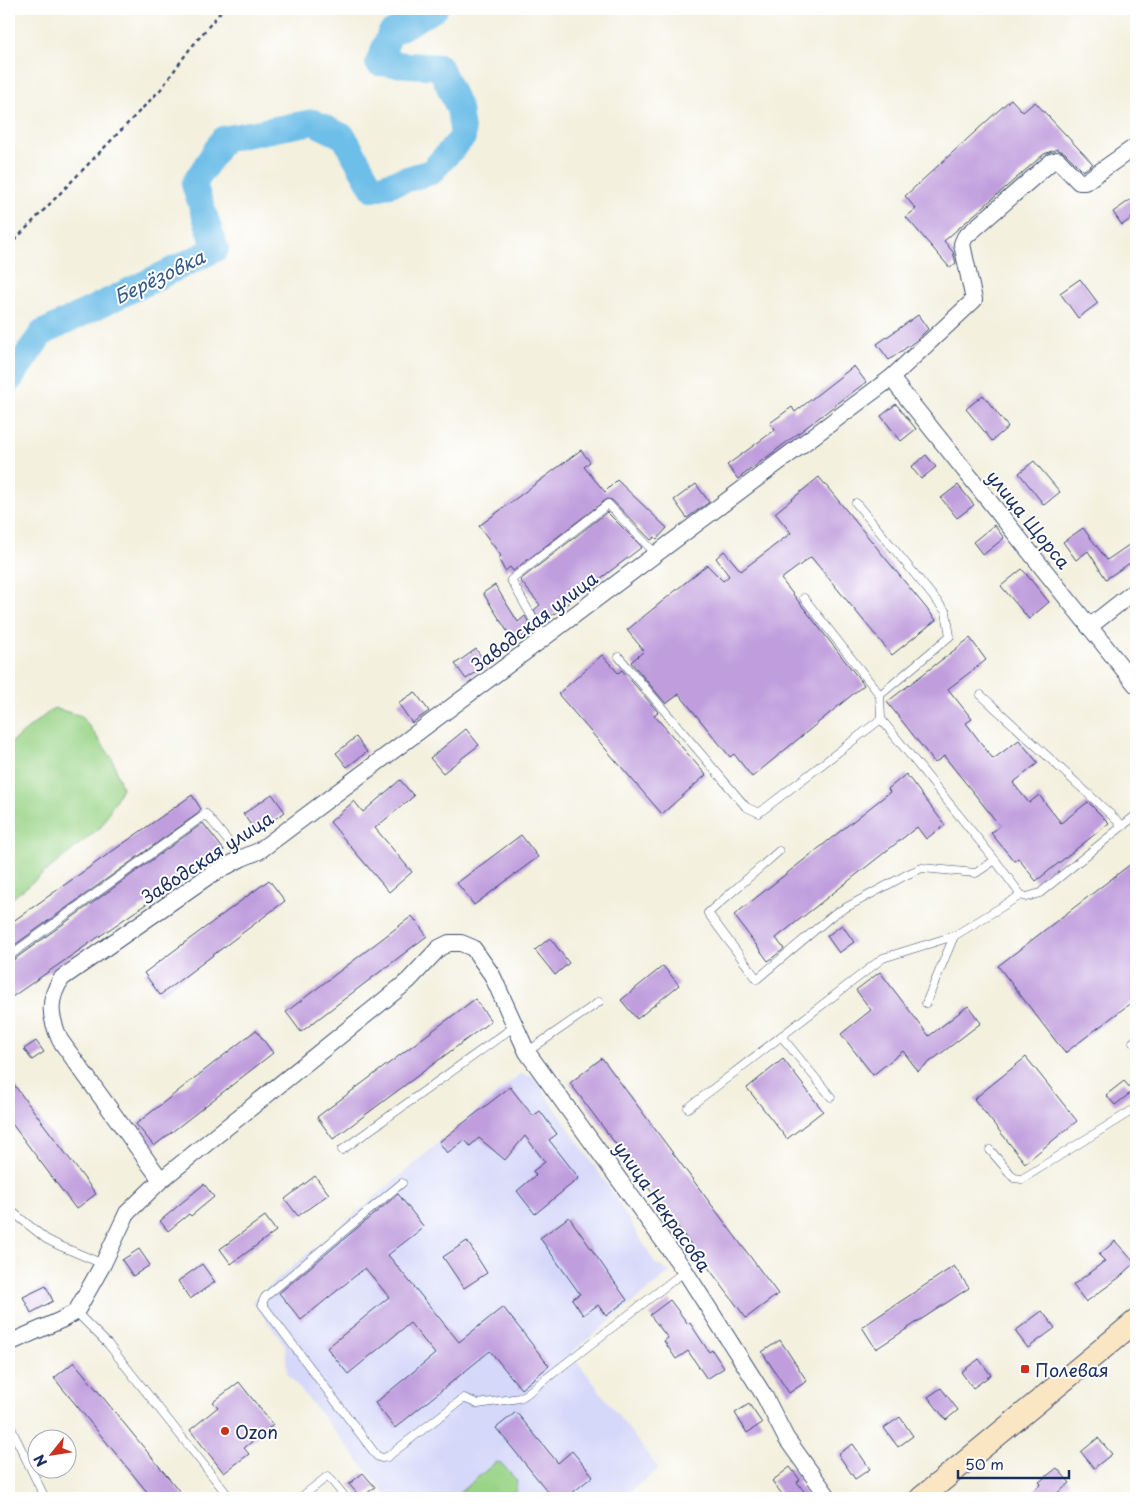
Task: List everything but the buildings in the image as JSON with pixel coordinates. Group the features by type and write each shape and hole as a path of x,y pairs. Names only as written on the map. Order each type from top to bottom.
{"street":[{"name":"Заводская улица","path":"161,1180 60,1040 52,1014 52,1000 55,988 62,978 210,875 259,851 891,378 974,300 962,244 965,237 1051,162 1058,160 1079,182 1085,182 1136,146"},
{"name":"улица Щорса","path":"891,378 1136,685"},
{"path":"1089,627 1136,590"},
{"name":"улица Некрасова","path":"161,1180 408,981 440,948 449,943 461,943 473,948 488,969 527,1052 685,1271 765,1397 786,1438 829,1498"},
{"path":"9,1343 76,1312 104,1264 127,1213 161,1180"},
{"path":"921,1498 1136,1321"}],"lane":[{"path":"856,503 946,612 950,636 880,695"},
{"path":"544,638 510,580 608,504 656,554"},
{"path":"804,598 880,695 881,719 1021,895 1027,897 1040,893 1136,815"},
{"path":"619,657 746,807 759,813 881,719"},
{"path":"982,695 1123,826"},
{"path":"9,956 206,814 242,858"},
{"path":"779,851 708,913 757,978 834,914 908,874 922,868 976,873 995,860"},
{"path":"688,1108 883,958 954,936 1021,895"},
{"path":"926,1003 954,936"},
{"path":"527,1052 599,1002"},
{"path":"342,1150 515,1026"},
{"path":"781,1036 831,1097"},
{"path":"990,1150 1014,1178 1022,1179 1136,1108"},
{"path":"402,1183 265,1297 262,1304 377,1456 382,1458 464,1398 478,1404 520,1398 525,1395 685,1271"},
{"path":"9,1209 46,1239 58,1246 104,1264"},
{"path":"76,1312 108,1344 230,1498"},
{"path":"9,1424 46,1498"},
{"path":"300,1498 328,1476 346,1498"}],"path":[{"path":"9,246 162,89 189,50 223,9"}],"shaded area":[{"path":"520,1074 534,1077 610,1189 656,1264 670,1272 571,1353 659,1469 621,1498 389,1498 287,1373 285,1345 252,1301"}],"green space":[{"path":"54,708 82,716 112,758 122,788 101,827 9,901 9,744"},
{"path":"496,1462 501,1463 517,1481 515,1492 508,1498 453,1498"}],"waterway":[{"name":"Берёзовка","path":"9,381 42,333 216,249 194,184 223,139 313,122 344,137 373,189 431,172 463,137 459,109 440,67 378,63 390,34 435,9"}],"place":[{"name":"Полевая","path":"1025,1369"},
{"name":"Ozon","path":"225,1431"}]}
